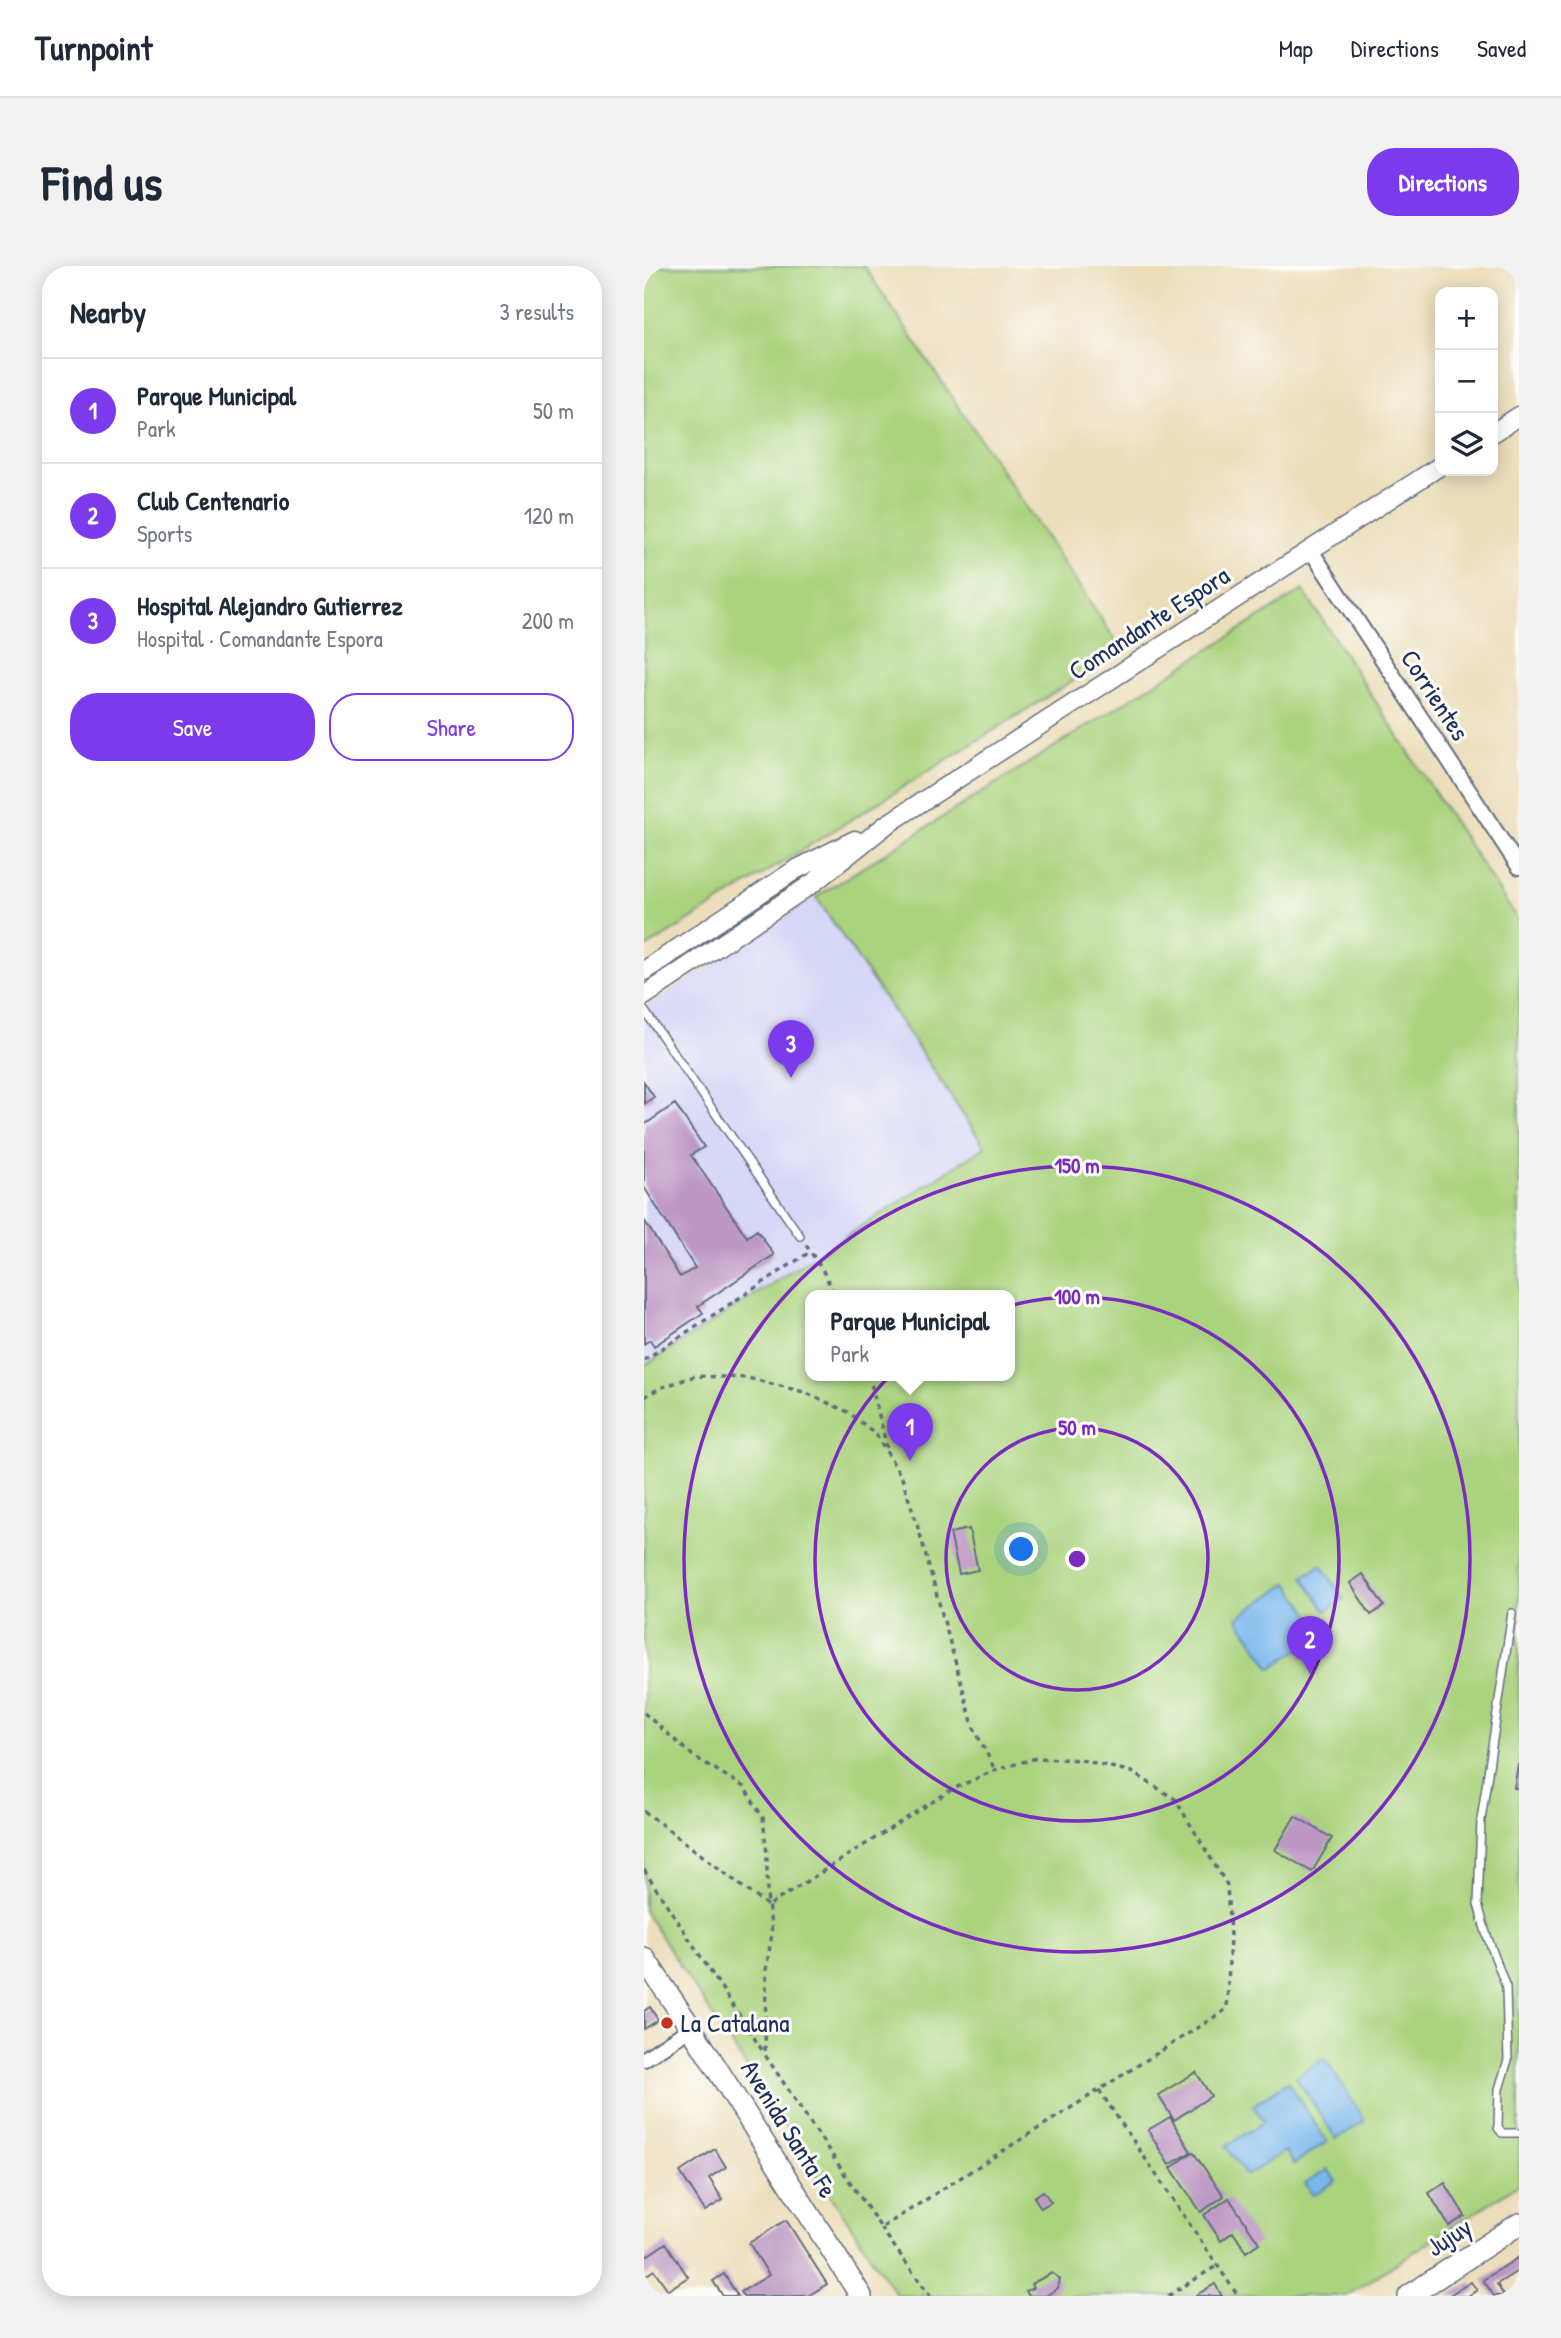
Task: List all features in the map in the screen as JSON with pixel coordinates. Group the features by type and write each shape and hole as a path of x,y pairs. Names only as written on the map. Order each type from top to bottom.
{"main road":[{"name":"Avenida Santa Fe","path":"644,1958 859,2295"},
{"name":"Jujuy","path":"1409,2296 1519,2224"}],"street":[{"path":"1498,430 1519,416"},
{"name":"Comandante Espora","path":"644,996 813,883 886,825 1435,469"},
{"name":"Corrientes","path":"1310,550 1519,867"},
{"name":"Comandante Espora","path":"644,971 795,870 886,825"},
{"path":"644,2059 691,2028"}],"lane":[{"path":"644,1010 800,1236"},
{"path":"1512,1613 1482,1820 1478,1904 1506,1987 1508,2060 1499,2089 1498,2128 1502,2133 1519,2133"}],"path":[{"path":"800,1236 832,1290"},
{"path":"644,1360 810,1252"},
{"path":"644,1397 660,1388 695,1376 748,1378 804,1392 848,1412 876,1434 902,1478 973,1726 995,1770"},
{"path":"870,1381 888,1454"},
{"path":"644,1713 692,1755 744,1787 763,1818 772,1934 766,1970 765,2054"},
{"path":"768,1906 951,1790 995,1770 1037,1758 1082,1760 1132,1772 1175,1799 1227,1885 1230,1936 1227,2009 881,2228"},
{"path":"644,1811 768,1906"},
{"path":"644,1870 881,2228 930,2296"},
{"path":"1099,2090 1238,2296"},
{"path":"1168,2296 1218,2265"}],"shaded area":[{"path":"816,897 985,1147 644,1366 644,1008"}],"green space":[{"path":"644,266 864,266 1122,650 644,949"},
{"path":"1303,590 1519,922 1519,2184 1346,2296 897,2296 644,1911 644,1366 985,1147 816,897"}],"water":[{"path":"1321,1565 1344,1599 1326,1611 1303,1577"},
{"path":"1288,1583 1323,1633 1271,1668 1237,1618"},
{"path":"1325,2058 1365,2121 1336,2139 1296,2077"},
{"path":"1288,2082 1327,2142 1294,2164 1285,2151 1246,2176 1226,2146 1264,2122 1253,2105"},
{"path":"1328,2169 1336,2181 1313,2195 1305,2183"}],"building":[{"path":"644,1082 654,1097 644,1104"},
{"path":"675,1104 704,1147 691,1155 747,1237 757,1230 774,1255 698,1306 703,1313 654,1346 650,1340 644,1344 644,1220 680,1277 695,1268 644,1187 644,1125"},
{"path":"969,1529 978,1570 959,1574 950,1533"},
{"path":"1363,1574 1384,1606 1371,1615 1350,1583"},
{"path":"1518,1765 1519,1788 1514,1788"},
{"path":"1295,1816 1332,1838 1312,1872 1275,1850"},
{"path":"650,2007 658,2020 644,2029 644,2011"},
{"path":"1196,2072 1211,2096 1174,2120 1158,2095"},
{"path":"1170,2117 1191,2152 1169,2165 1148,2130"},
{"path":"715,2149 726,2167 709,2178 723,2200 705,2211 680,2172"},
{"path":"1193,2152 1224,2196 1201,2212 1171,2168"},
{"path":"1445,2183 1465,2216 1449,2226 1429,2193"},
{"path":"1043,2191 1051,2202 1041,2208 1034,2197"},
{"path":"1229,2198 1259,2243 1246,2252 1233,2232 1221,2241 1204,2215"},
{"path":"786,2220 827,2284 808,2296 743,2296 741,2292 769,2275 749,2243"},
{"path":"666,2243 688,2277 668,2290 654,2270 645,2276 644,2274 644,2258"},
{"path":"1519,2257 1519,2270 1497,2284 1504,2296 1494,2296 1483,2280"},
{"path":"1052,2273 1060,2279 1058,2288 1046,2296 1029,2296 1026,2291 1033,2288 1031,2284"},
{"path":"724,2274 738,2296 723,2296 713,2281"},
{"path":"1471,2282 1477,2290 1468,2296 1448,2296"},
{"path":"1215,2284 1222,2296 1195,2296"}],"place":[{"name":"Hospital Alejandro Gutierrez","path":"791,1078"},
{"name":"Parque Municipal","path":"910,1461"},
{"name":"Club Centenario","path":"1310,1674"},
{"name":"La Catalana","path":"667,2023"}]}
